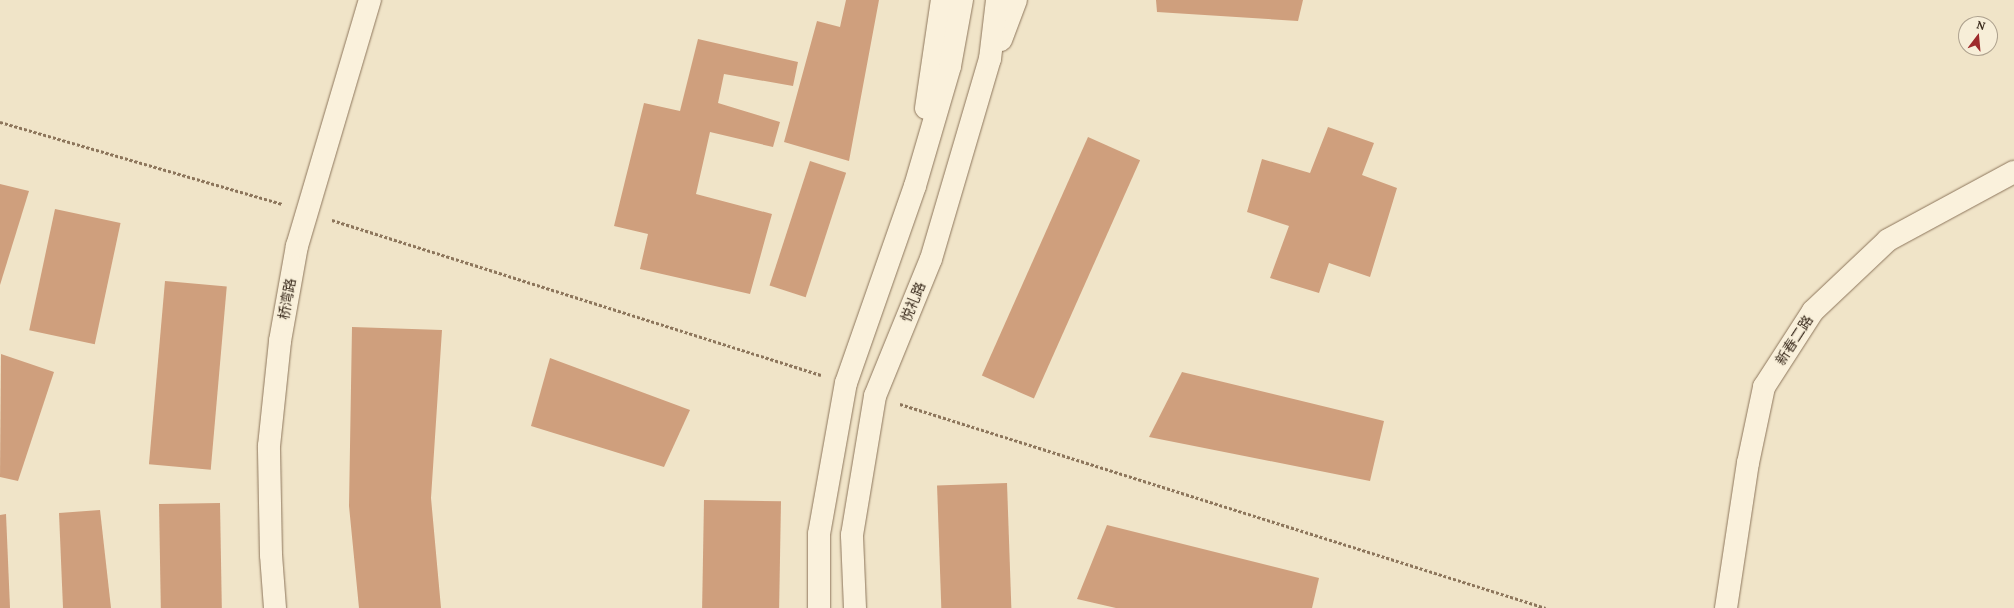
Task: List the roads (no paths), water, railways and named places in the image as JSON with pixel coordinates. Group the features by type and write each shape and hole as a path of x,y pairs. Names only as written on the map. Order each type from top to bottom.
{"main road":[{"name":"桥湾路","path":"275,608 270,555 269,446 280,341 297,246 370,0"},
{"path":"915,186 942,0"},
{"path":"819,608 819,534 846,383 915,186 950,66 962,0"},
{"name":"悦礼路","path":"855,608 852,535 875,396 931,259 990,59 998,0"},
{"path":"982,87 1016,0"},
{"name":"新春二路","path":"1726,608 1748,462 1764,387 1813,311 1888,240 2014,172"}]}
